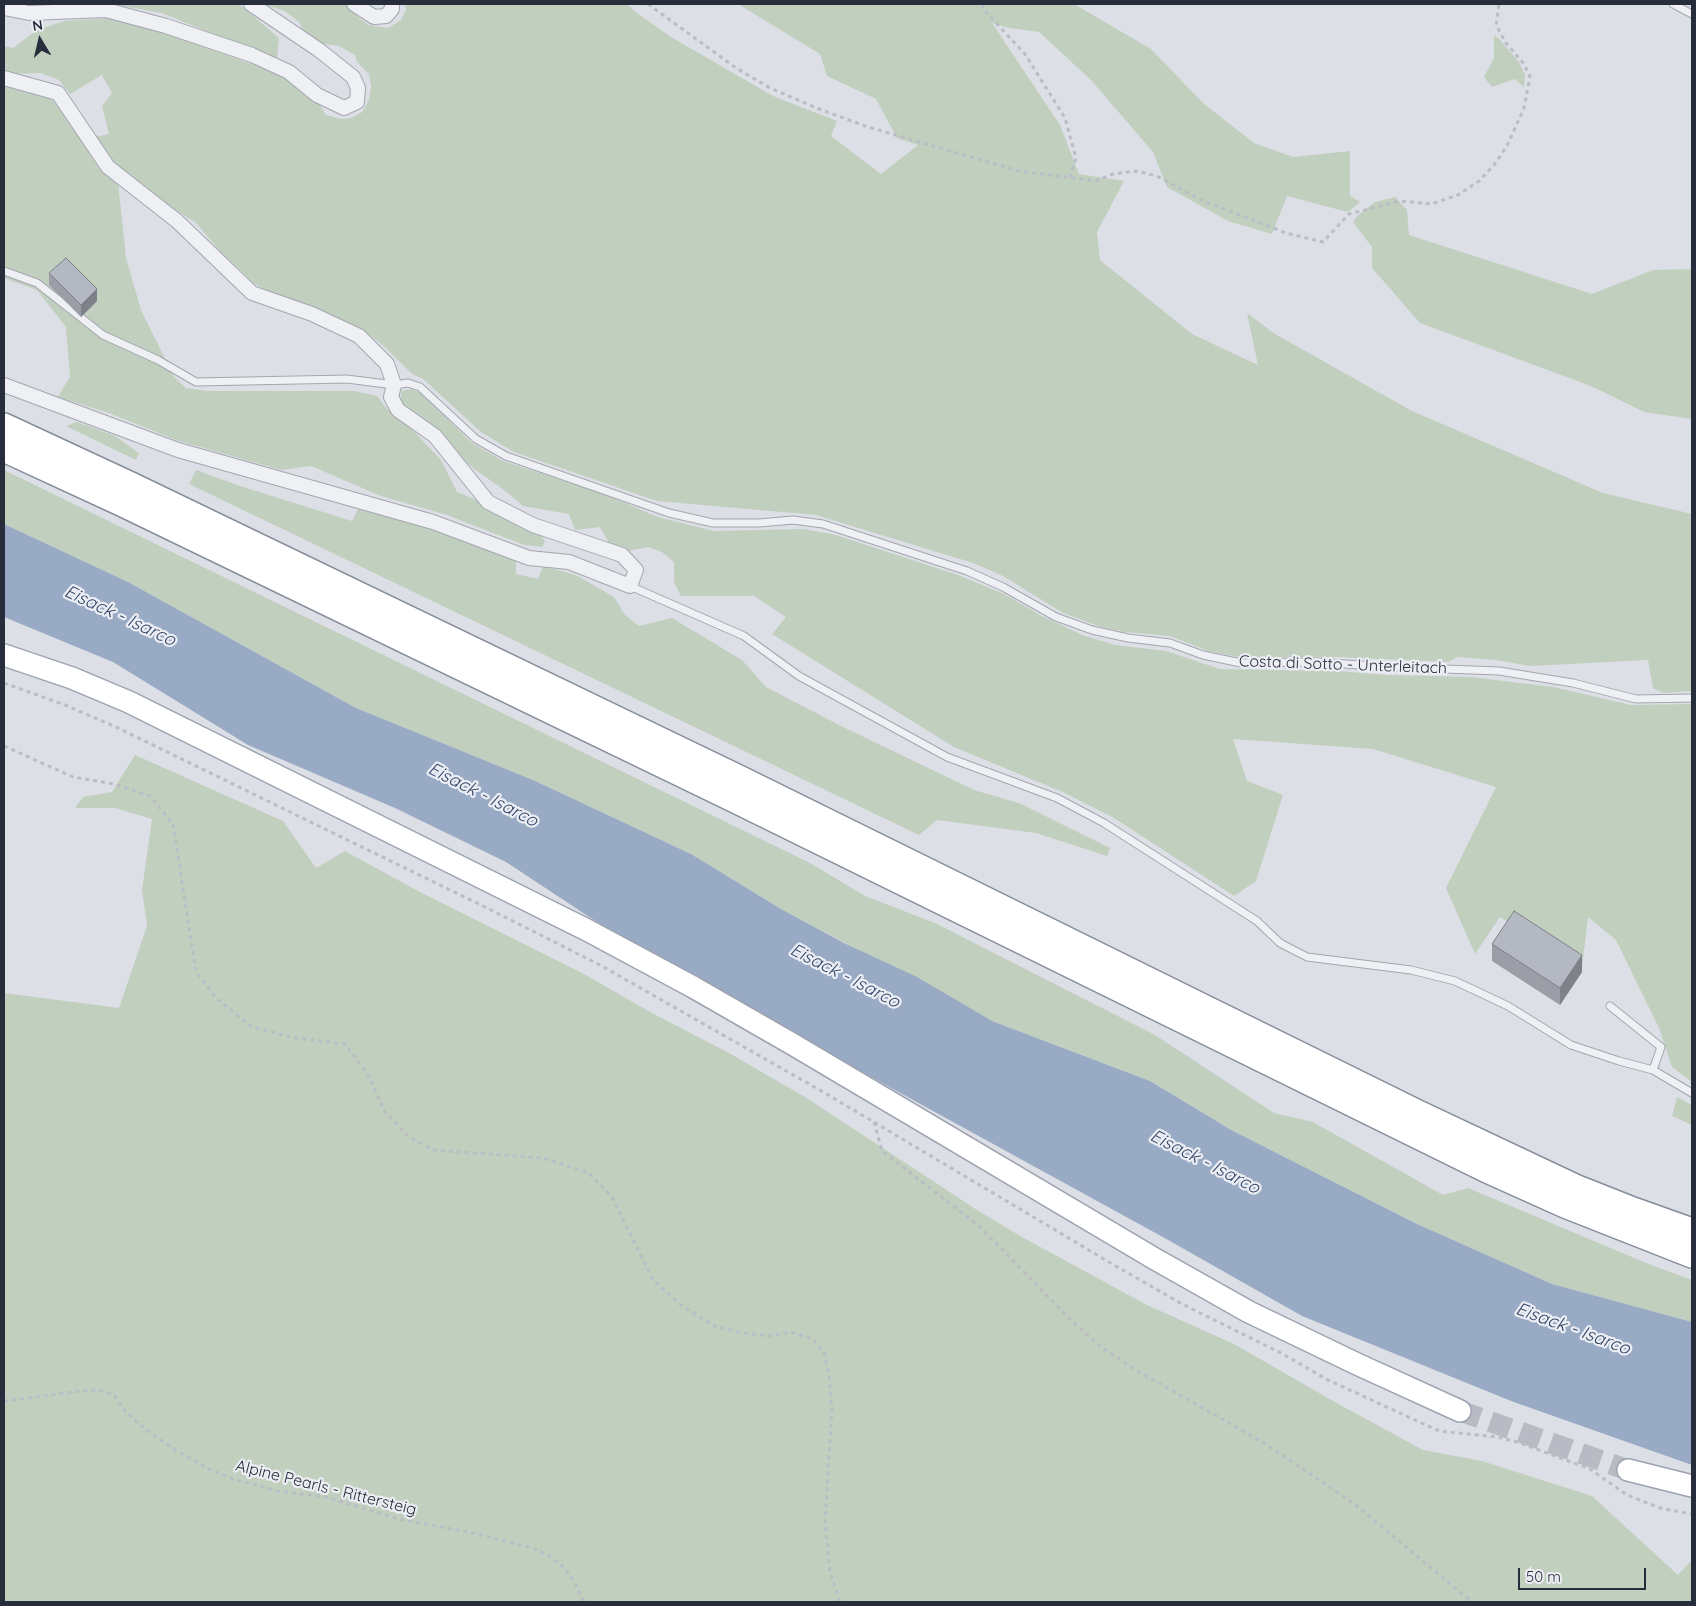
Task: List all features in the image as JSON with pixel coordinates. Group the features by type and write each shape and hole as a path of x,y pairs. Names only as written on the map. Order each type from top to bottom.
{"highway":[{"path":"4,426 140,489 732,775 1434,1121 1574,1186 1692,1231"},
{"path":"4,449 141,513 733,799 1485,1169 1565,1205 1692,1255"}],"main road":[{"path":"4,655 72,678 129,702 588,930 786,1040 1249,1312 1356,1364 1460,1411"},
{"path":"1628,1470 1692,1486"}],"street":[{"path":"4,8 29,13 106,10 140,19 252,55 290,72 318,95 344,108 357,102 358,88 353,77 319,50 251,4"},
{"path":"354,4 374,17 386,16 392,9 392,4"},
{"path":"4,78 58,93 108,167 177,221 252,294 312,314 359,336 388,364 394,385 391,397 398,410 435,436 488,502 533,525 622,555 636,570 630,586 569,562 529,558 433,522 178,450 4,385"}],"lane":[{"path":"1673,4 1692,14"},
{"name":"Costa di Sotto - Unterleitach","path":"4,271 37,283 103,334 158,360 196,382 347,379 394,385 408,382 420,387 476,439 506,456 660,510 713,523 759,523 793,520 823,524 967,571 1003,587 1056,617 1092,630 1128,638 1170,643 1203,655 1241,663 1316,662 1499,671 1573,683 1636,700 1692,698"},
{"path":"630,586 744,636 799,676 947,757 1057,798 1104,823 1256,921 1280,943 1307,957 1411,970 1455,981 1508,1006 1571,1045 1653,1070 1692,1093"},
{"path":"1610,1006 1661,1047 1653,1070"}],"path":[{"path":"648,4 736,68 770,88 868,127 1019,171 1096,181 1113,174 1136,171 1157,176 1201,200 1286,233 1323,242 1349,214 1400,201 1431,204 1458,194 1478,181 1499,158 1507,146 1524,108 1530,77 1524,64 1506,43 1496,25 1499,4"},
{"path":"982,4 985,11 1025,54 1065,118 1076,158 1070,177"},
{"path":"4,682 116,727 488,908 600,965 810,1084 1114,1266 1182,1304 1326,1379 1439,1431 1497,1437 1517,1442 1590,1470 1627,1495 1660,1508 1692,1514"},
{"path":"4,746 73,777 114,784 150,796 173,824 196,972 216,998 252,1027 296,1038 345,1044 368,1075 385,1112 409,1137 433,1150 543,1158 589,1173 612,1197 654,1280 681,1305 714,1326 744,1333 769,1336 791,1332 813,1339 824,1352 830,1375 832,1409 825,1522 830,1572 840,1602"},
{"path":"874,1122 882,1151 979,1226 1072,1321 1101,1347 1136,1370 1264,1443 1352,1502 1472,1602"},
{"name":"Alpine Pearls - Rittersteig","path":"4,1401 89,1390 113,1394 127,1413 144,1428 172,1448 232,1480 277,1491 326,1497 399,1519 478,1534 532,1548 548,1555 565,1568 584,1602"}],"green space":[{"path":"64,4 239,4 279,38 277,58 247,48 162,13 117,5 89,6"},
{"path":"262,4 344,4 368,25 388,28 401,20 406,10 405,4 628,4 634,11 671,37 773,96 837,121 831,136 881,174 918,145 897,138 876,99 827,76 820,54 738,4 1074,4 1151,49 1203,103 1254,143 1293,157 1350,151 1350,196 1360,202 1348,212 1287,196 1272,234 1228,221 1167,187 1153,152 1091,80 1039,32 1009,28 992,23 1060,125 1079,174 1124,181 1097,232 1100,260 1192,334 1258,365 1247,313 1275,334 1412,411 1603,493 1692,514 1692,691 1663,693 1653,688 1648,660 1530,666 1496,660 1458,657 1448,662 1338,657 1243,658 1208,651 1170,636 1125,632 1101,627 1063,613 1003,576 973,563 816,515 657,501 514,452 481,432 423,379 412,374 386,348 361,328 279,296 255,284 220,251 196,223 154,196 109,163 94,137 109,134 102,106 112,93 102,75 70,94 59,80 41,73 11,74 4,71 4,46 13,48 37,30 64,21 110,18 164,32 290,78 315,97 326,115 340,119 351,118 362,112 369,100 371,87 369,74 357,62 355,55 339,46 324,44 305,34 299,22 285,11"},
{"path":"1494,35 1519,62 1525,75 1524,87 1515,79 1492,87 1484,77 1494,58"},
{"path":"4,85 35,93 52,100 63,112 100,170 118,182 126,258 141,310 174,377 186,388 207,391 354,391 377,396 387,409 409,426 441,460 457,492 481,502 540,533 545,542 542,547 524,545 447,515 381,496 311,466 281,470 176,440 109,413 58,397 70,377 66,327 37,290 4,278"},
{"path":"1395,197 1407,210 1409,235 1592,294 1653,270 1692,269 1692,419 1644,412 1591,386 1420,323 1372,268 1372,247 1353,222 1357,216 1375,202"},
{"path":"411,389 421,393 472,443 503,461 601,493 658,517 714,531 804,529 836,535 958,575 1004,594 1042,616 1082,635 1115,645 1166,651 1220,669 1338,671 1387,675 1471,677 1553,687 1631,705 1692,704 1692,1082 1672,1067 1659,1028 1616,940 1588,917 1582,968 1500,917 1475,954 1446,888 1496,787 1373,749 1233,739 1247,781 1283,795 1256,881 1234,896 1114,818 1065,793 954,747 772,634 786,617 754,596 681,596 674,582 674,562 662,552 648,547 629,551 610,545 600,527 575,530 569,514 523,506 469,465 448,442 401,404 401,391"},
{"path":"77,422 115,436 139,453 136,460 66,426"},
{"path":"4,470 810,863 865,896 935,923 1155,1035 1274,1113 1313,1122 1443,1195 1468,1188 1651,1265 1692,1280 1692,1322 1552,1284 1417,1224 1233,1131 1150,1081 992,1021 781,909 691,854 533,780 356,708 128,582 4,524"},
{"path":"196,470 240,486 352,521 358,509 406,520 516,560 516,574 538,579 543,566 576,575 614,597 625,615 639,626 672,618 742,660 766,687 841,726 974,790 1019,803 1110,848 1107,856 1036,833 937,820 919,835 189,484"},
{"path":"135,755 283,821 316,868 345,851 418,891 584,974 805,1097 977,1210 1022,1237 1147,1305 1234,1344 1423,1450 1482,1461 1592,1496 1678,1575 1692,1560 1692,1602 4,1602 4,993 119,1008 147,926 142,890 152,819 115,808 75,808 83,797 112,792"},
{"path":"1677,1097 1692,1105 1692,1125 1672,1116"}],"water":[{"name":"Eisack - Isarco","path":"4,524 128,582 356,708 533,780 691,854 781,909 844,943 917,977 992,1021 1150,1081 1233,1131 1417,1224 1552,1284 1692,1322 1692,1465 1511,1401 1302,1316 609,930 506,862 395,808 248,745 113,662 4,617"}],"building":[{"path":"66,258 97,289 81,305 49,273"},
{"path":"1514,911 1582,955 1560,988 1492,944"}],"tunnel":[{"path":"1460,1411 1628,1470"}]}
